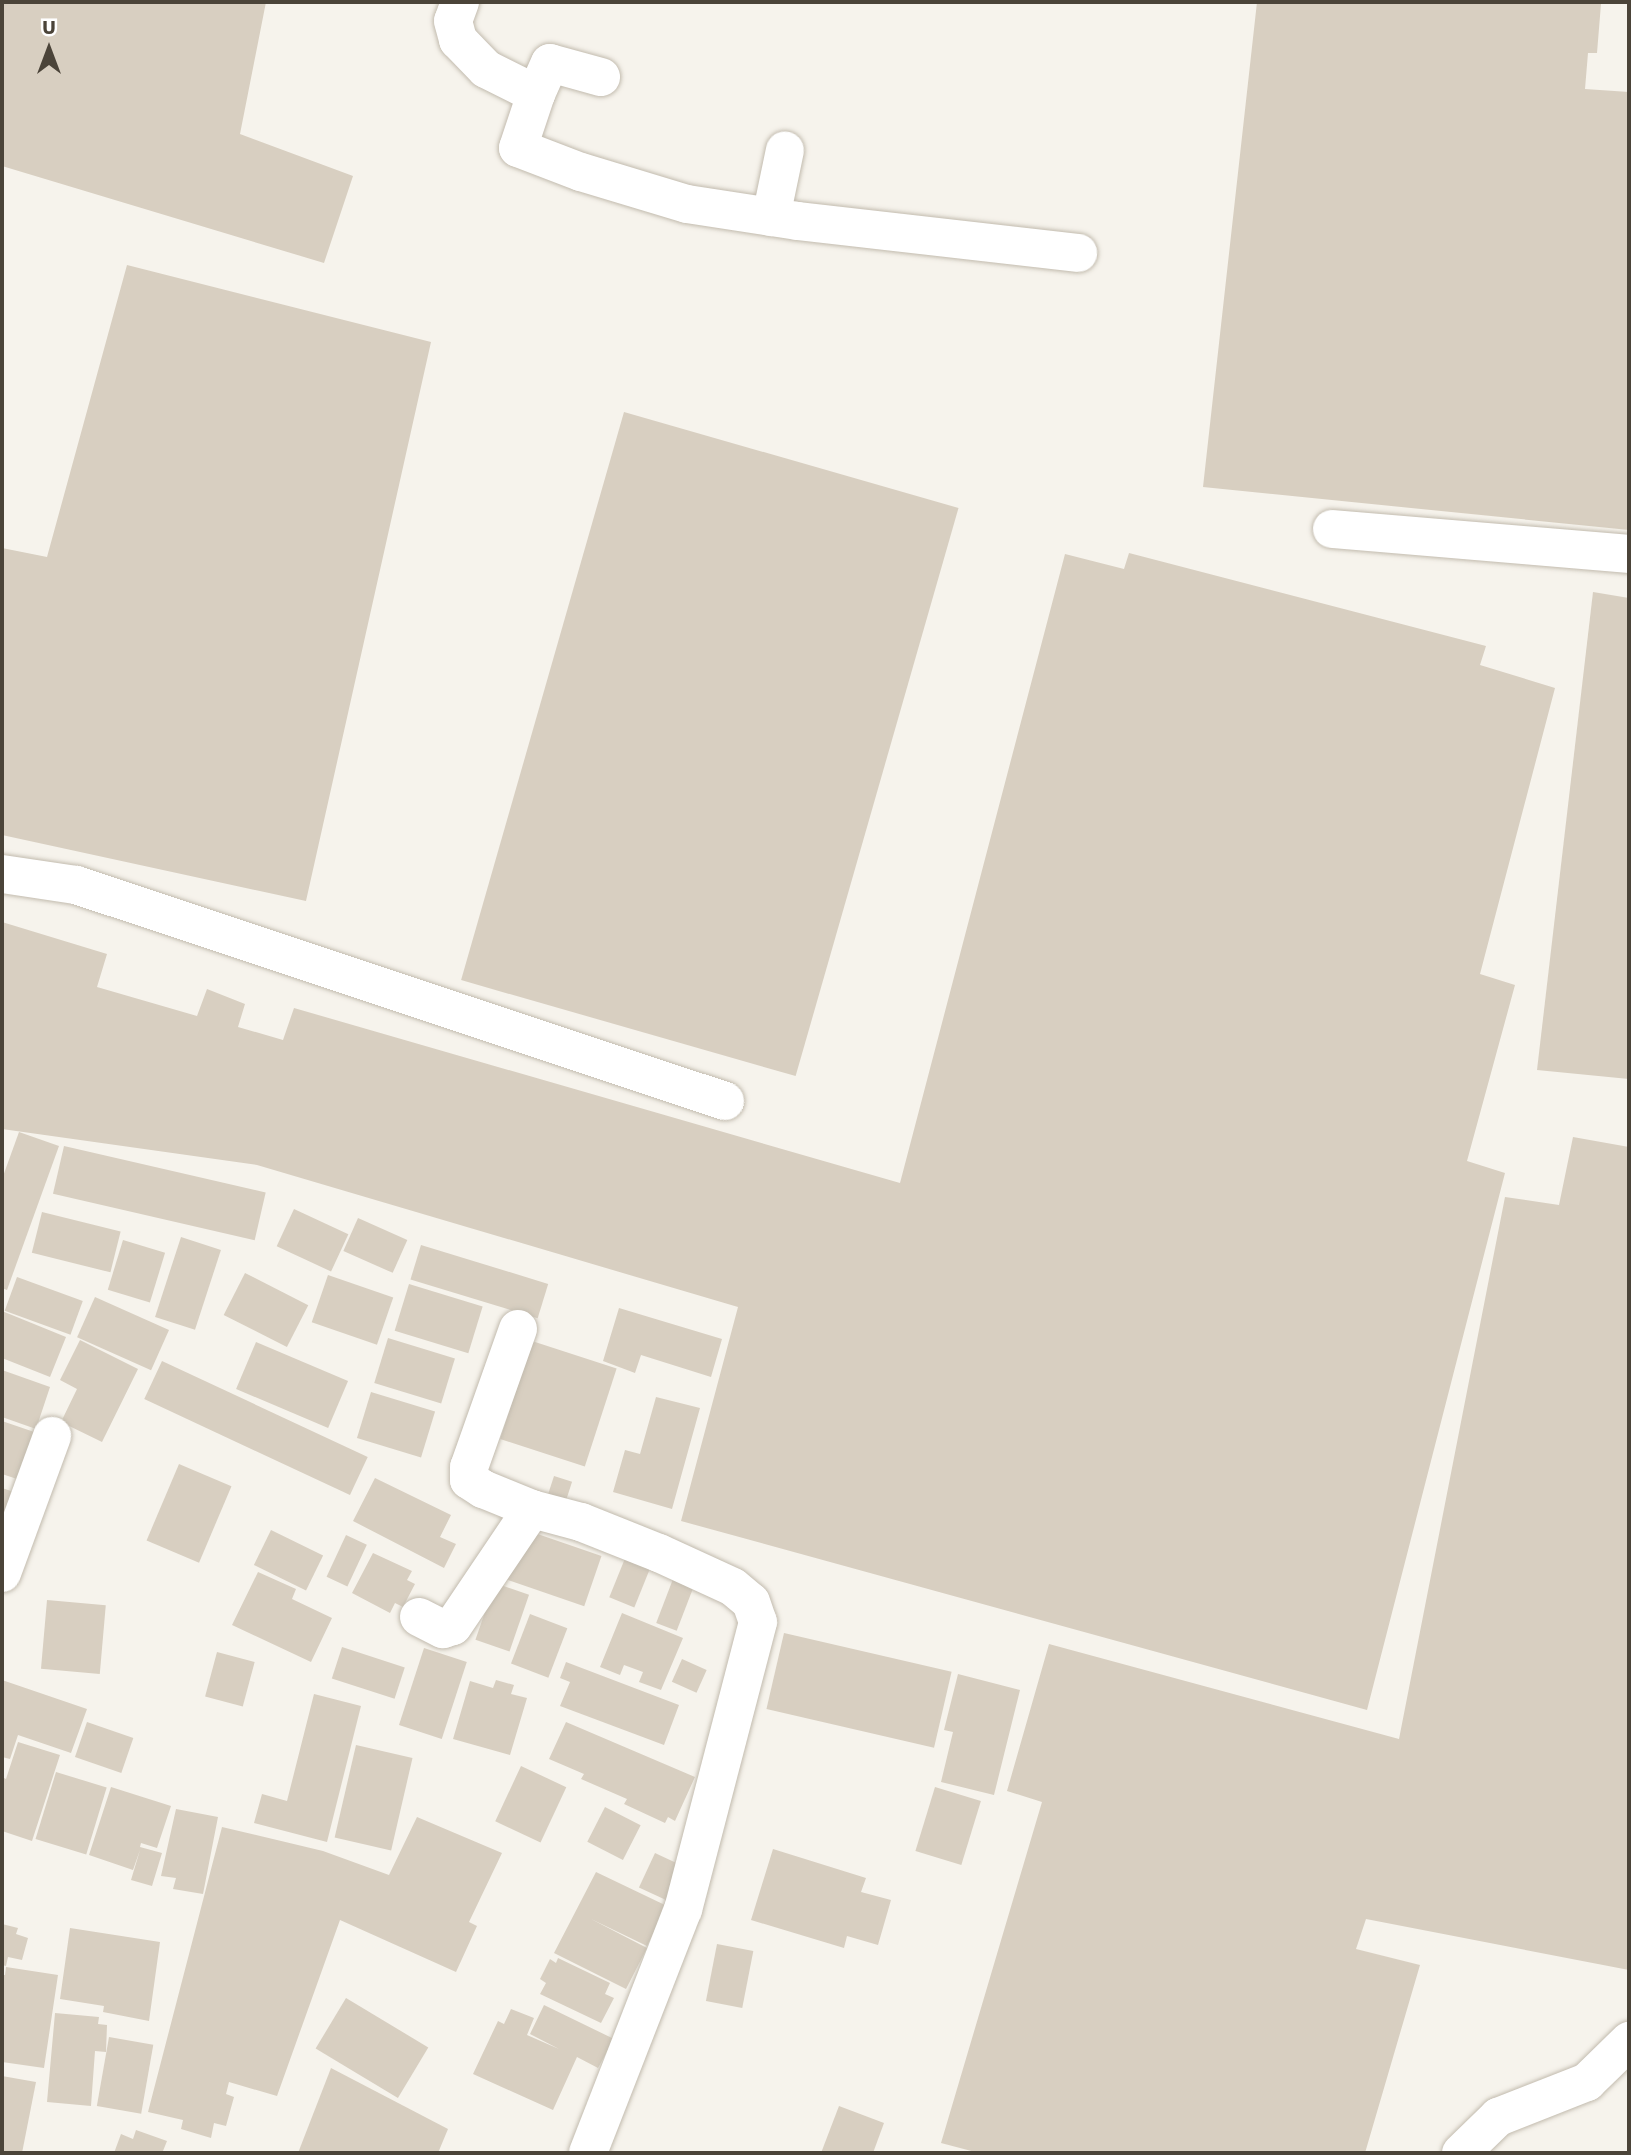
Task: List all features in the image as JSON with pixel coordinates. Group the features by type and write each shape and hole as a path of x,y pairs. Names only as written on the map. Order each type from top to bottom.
{"street":[{"path":"460,2 453,22 458,40 486,69 536,94"},
{"path":"601,77 550,63 536,94 518,148 581,172 687,204 771,217 1079,253"},
{"path":"771,217 785,150"},
{"path":"1332,529 1629,554"},
{"path":"2,874 76,886 725,1101"},
{"path":"519,1329 468,1474 469,1480 482,1489 532,1509 581,1522 659,1553 733,1587 751,1602 758,1622 683,1909 588,2153"},
{"path":"2,1573 51,1436"},
{"path":"419,1617 443,1629 453,1626 532,1509"},
{"path":"1461,2153 1498,2117 1587,2082 1629,2041"}],"building":[{"path":"2,2 266,2 240,134 353,176 324,263 2,166"},
{"path":"1257,2 1601,4 1597,53 1588,53 1585,89 1629,92 1629,530 1203,487"},
{"path":"127,265 431,342 306,901 2,835 2,548 47,557"},
{"path":"624,412 959,508 796,1076 461,980"},
{"path":"1129,553 1486,646 1480,665 1555,688 1480,974 1515,985 1467,1161 1505,1173 1367,1710 681,1521 738,1307 257,1165 2,1129 2,922 107,954 97,987 197,1016 207,989 245,1004 238,1027 283,1040 294,1008 900,1183 1065,554 1124,569"},
{"path":"1593,592 1629,598 1629,1079 1537,1070"},
{"path":"19,1132 59,1146 7,1290 2,1288 2,1179"},
{"path":"1573,1137 1629,1147 1629,1970 1366,1919 1356,1949 1420,1965 1365,2153 979,2153 941,2143 1042,1802 1007,1791 1049,1644 1399,1739 1505,1197 1559,1205"},
{"path":"64,1146 266,1193 255,1240 53,1194"},
{"path":"294,1209 348,1234 331,1272 277,1246"},
{"path":"42,1212 121,1232 110,1272 32,1253"},
{"path":"358,1218 407,1240 393,1273 343,1251"},
{"path":"181,1237 221,1250 195,1330 155,1317"},
{"path":"123,1240 165,1253 150,1303 108,1290"},
{"path":"421,1245 548,1284 538,1318 410,1279"},
{"path":"245,1273 308,1305 287,1347 224,1315"},
{"path":"328,1275 393,1297 377,1345 312,1322"},
{"path":"17,1277 83,1301 70,1335 5,1311"},
{"path":"409,1284 483,1307 468,1353 395,1331"},
{"path":"95,1297 169,1330 151,1370 77,1337"},
{"path":"619,1308 722,1339 711,1377 641,1355 635,1373 603,1361"},
{"path":"2,1311 66,1337 50,1377 2,1358"},
{"path":"388,1338 455,1358 441,1403 374,1383"},
{"path":"80,1340 138,1369 102,1442 61,1422 77,1389 60,1380"},
{"path":"532,1341 617,1369 585,1466 500,1439"},
{"path":"256,1342 348,1381 328,1428 236,1389"},
{"path":"162,1361 368,1457 350,1495 144,1399"},
{"path":"2,1370 50,1387 36,1429 2,1417"},
{"path":"371,1392 435,1412 421,1457 357,1438"},
{"path":"656,1397 700,1408 672,1509 613,1492 625,1450 640,1454"},
{"path":"2,1421 40,1434 23,1481 2,1474"},
{"path":"179,1464 231,1486 199,1563 147,1540"},
{"path":"554,1476 572,1482 563,1510 545,1505"},
{"path":"375,1478 451,1515 440,1537 456,1544 444,1568 353,1521"},
{"path":"2,1488 14,1492 2,1522"},
{"path":"523,1529 601,1556 584,1606 506,1579"},
{"path":"271,1530 323,1555 306,1590 254,1565"},
{"path":"346,1535 367,1545 347,1586 327,1577"},
{"path":"628,1551 653,1561 634,1607 609,1597"},
{"path":"373,1553 412,1571 407,1580 415,1584 403,1607 395,1603 390,1613 352,1593"},
{"path":"258,1572 296,1589 292,1599 332,1618 311,1662 232,1625"},
{"path":"673,1579 694,1587 677,1631 656,1623"},
{"path":"495,1583 529,1595 510,1651 475,1640"},
{"path":"47,1600 106,1605 100,1674 41,1669"},
{"path":"622,1613 683,1638 661,1690 639,1682 643,1672 624,1665 620,1675 600,1667"},
{"path":"530,1614 567,1628 548,1678 511,1663"},
{"path":"784,1633 952,1672 934,1748 766,1709"},
{"path":"342,1647 405,1667 395,1699 332,1678"},
{"path":"424,1648 467,1662 442,1739 399,1725"},
{"path":"217,1652 255,1662 243,1707 205,1696"},
{"path":"682,1659 707,1670 696,1693 672,1682"},
{"path":"566,1662 679,1705 664,1745 560,1706 570,1682 560,1678"},
{"path":"958,1674 1020,1690 994,1795 941,1782 953,1732 944,1730"},
{"path":"2,1680 87,1709 71,1753 18,1735 10,1759 2,1757"},
{"path":"496,1680 514,1685 511,1694 527,1698 510,1755 453,1739 470,1681 493,1688"},
{"path":"314,1694 361,1706 327,1842 254,1823 262,1794 287,1801"},
{"path":"87,1722 133,1738 121,1773 75,1757"},
{"path":"566,1722 695,1777 675,1821 668,1817 665,1823 624,1804 627,1799 581,1779 584,1774 549,1759"},
{"path":"18,1742 60,1755 32,1841 2,1831 2,1777 6,1779"},
{"path":"356,1745 413,1758 391,1851 335,1838"},
{"path":"521,1766 566,1787 541,1842 495,1821"},
{"path":"56,1772 107,1787 86,1854 36,1839"},
{"path":"111,1787 171,1806 157,1848 141,1843 140,1847 162,1853 152,1886 131,1880 140,1850 133,1870 89,1855"},
{"path":"935,1787 981,1801 961,1865 915,1851"},
{"path":"605,1807 641,1825 623,1860 587,1842"},
{"path":"176,1809 218,1817 203,1894 173,1889 176,1878 161,1876"},
{"path":"417,1817 502,1853 469,1922 477,1926 456,1972 340,1920 277,2096 229,2082 226,2094 234,2097 226,2126 214,2123 211,2138 181,2129 183,2120 148,2112 222,1827 323,1851 389,1875"},
{"path":"773,1849 866,1878 861,1892 891,1900 878,1945 847,1936 844,1948 751,1920"},
{"path":"655,1853 691,1870 675,1904 639,1887"},
{"path":"596,1872 667,1906 647,1946 591,1919 647,1948 626,1989 554,1953"},
{"path":"2,1924 18,1928 16,1934 28,1938 22,1960 8,1957 6,1966 2,1965"},
{"path":"70,1928 160,1942 149,2021 103,2012 104,2006 60,1999"},
{"path":"717,1944 753,1951 742,2008 706,2001"},
{"path":"558,1958 610,1983 605,1994 614,1998 601,2023 540,1994 546,1983 540,1979 550,1959 556,1963"},
{"path":"6,1967 58,1975 44,2068 2,2062 2,1975 5,1975"},
{"path":"346,1998 428,2047 398,2098 316,2049"},
{"path":"544,2005 614,2039 598,2068 577,2057 553,2110 473,2074 498,2021 504,2024 511,2009 534,2018 527,2035 559,2049 530,2034"},
{"path":"55,2013 99,2017 98,2024 107,2025 106,2052 95,2051 91,2106 47,2102"},
{"path":"109,2037 153,2045 141,2114 97,2106"},
{"path":"331,2068 448,2129 438,2153 298,2153"},
{"path":"2,2076 36,2082 22,2153 2,2153"},
{"path":"839,2106 884,2123 873,2153 821,2153"},
{"path":"136,2130 167,2141 163,2151 169,2153 114,2153 121,2134 133,2139"}]}
